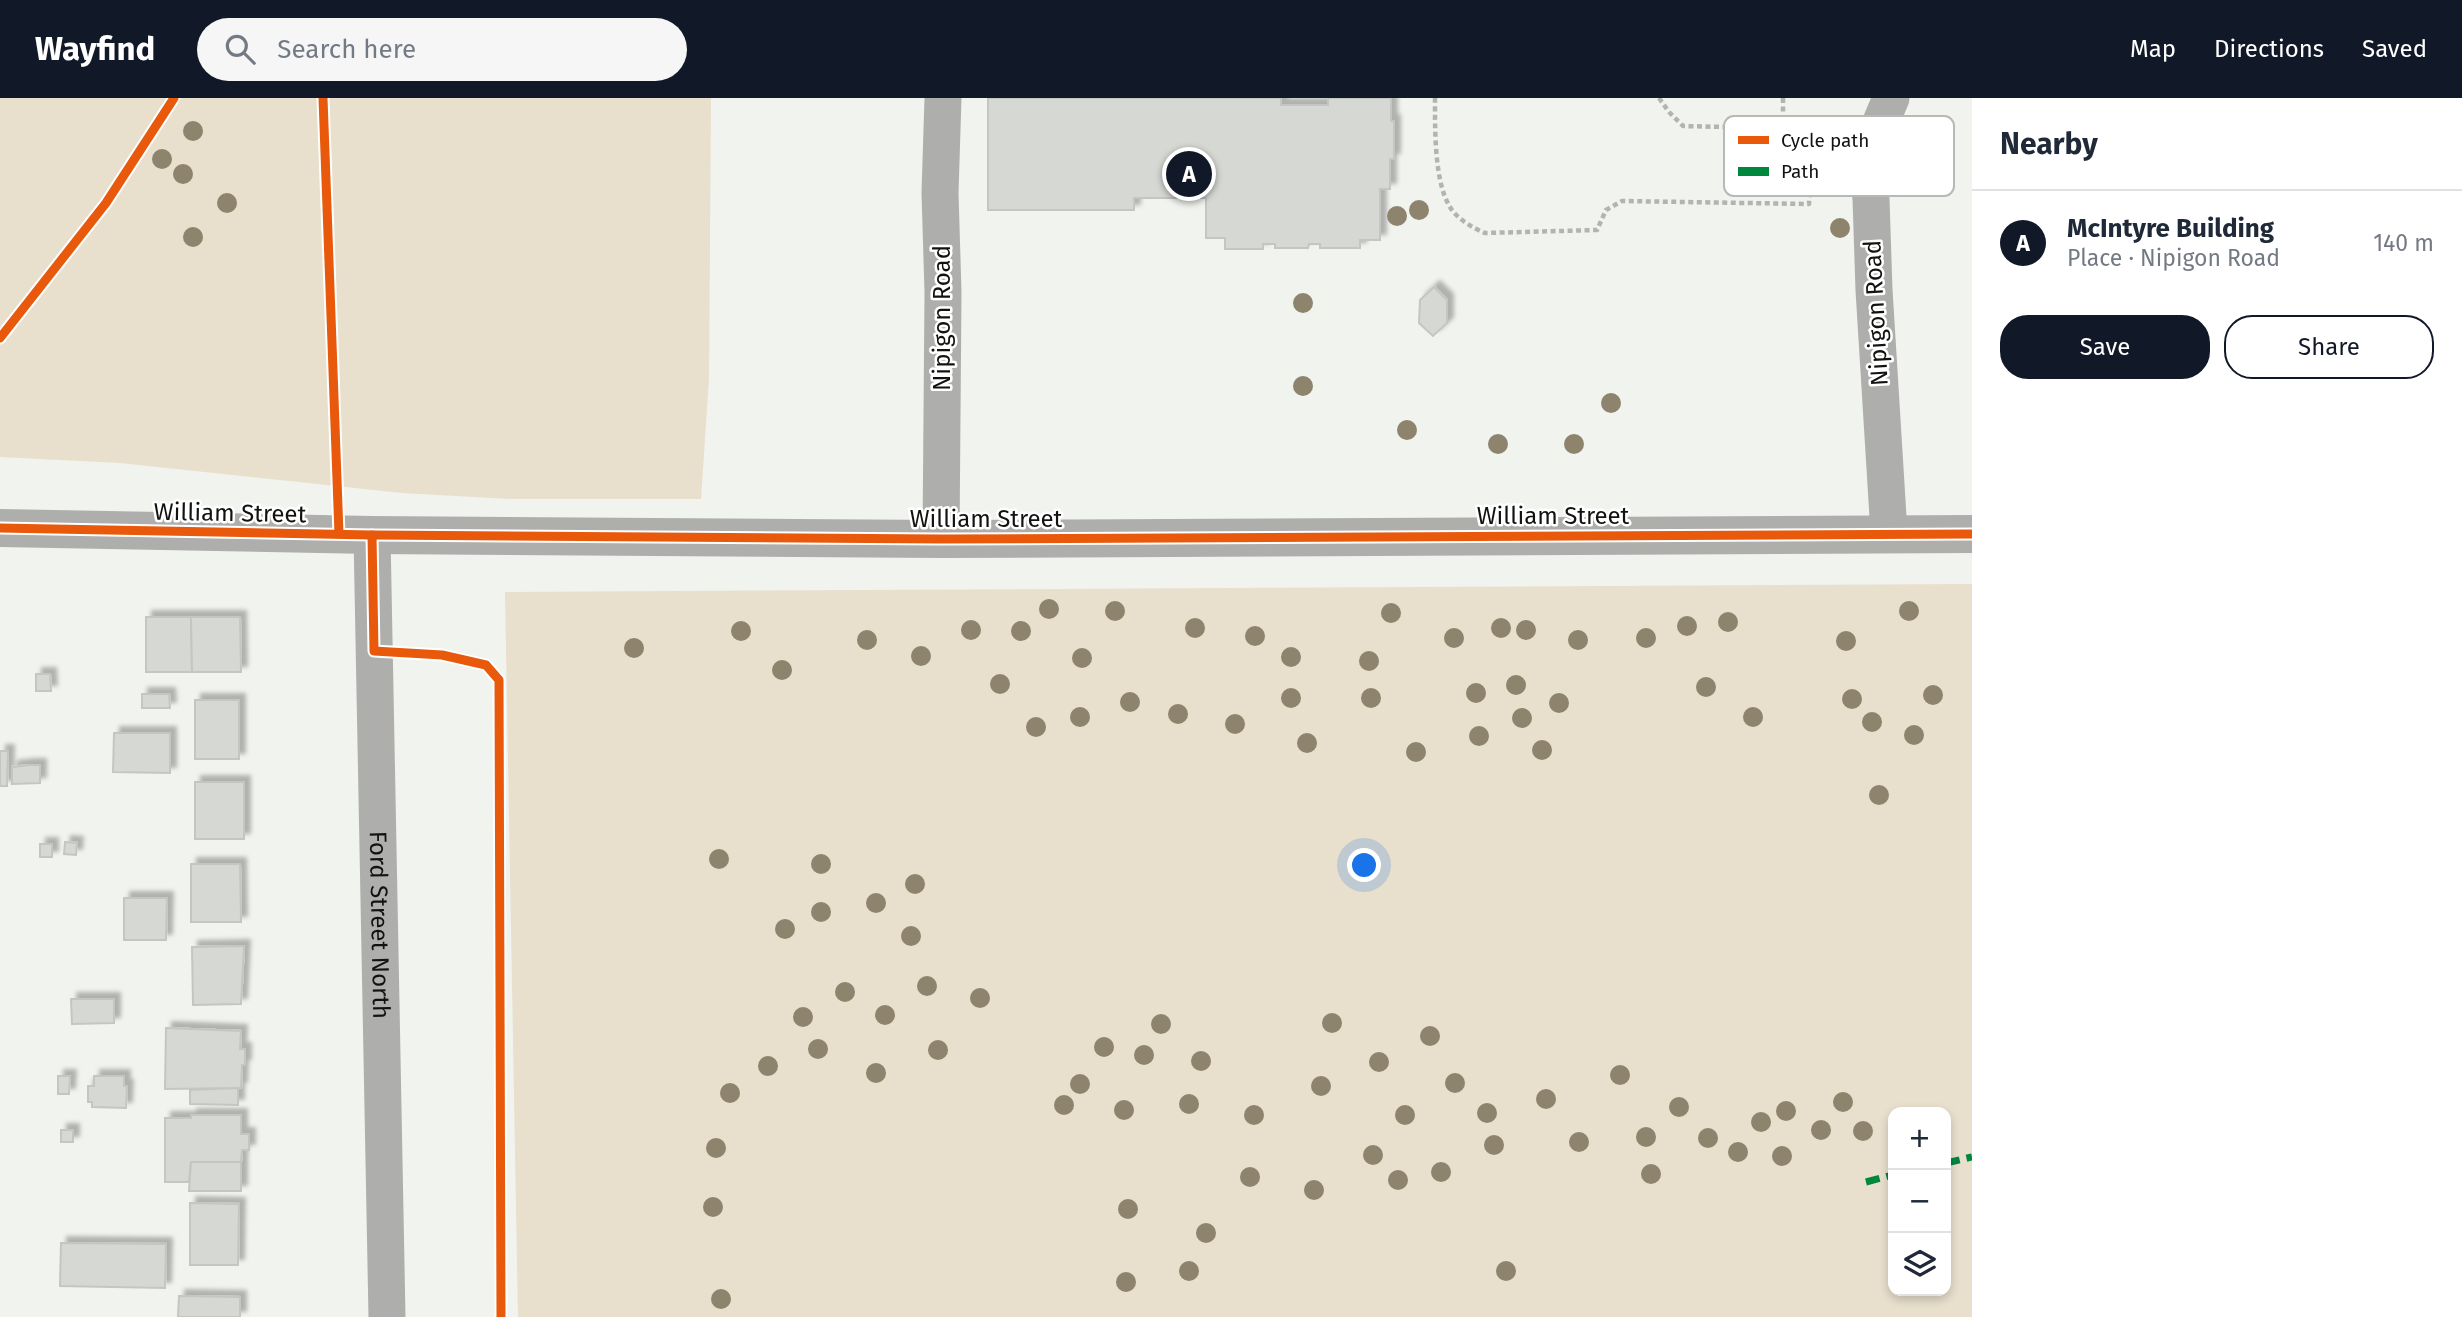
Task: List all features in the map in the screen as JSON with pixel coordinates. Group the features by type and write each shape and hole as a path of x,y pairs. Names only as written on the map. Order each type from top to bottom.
{"street":[{"name":"Nipigon Road","path":"941,539 943,292 940,193 943,98"},
{"name":"Nipigon Road","path":"1884,116 1891,98"},
{"name":"Nipigon Road","path":"1871,196 1889,533"},
{"name":"William Street","path":"0,528 372,535 941,539 1972,534"},
{"name":"Ford Street North","path":"372,535 387,1317"}],"path":[{"path":"1435,98 1435,137 1440,178 1450,207 1472,227 1485,233 1597,230 1606,210 1622,201 1809,204 1810,196"},
{"path":"1659,98 1683,126 1724,127"},
{"path":"1783,98 1783,116"},
{"path":"1846,116 1850,113"}],"shaded area":[{"path":"0,98 711,98 709,378 701,499 512,499 402,493 120,463 0,457"},
{"path":"1972,584 1972,1317 518,1317 505,592"}],"building":[{"path":"988,98 1281,98 1281,105 1328,105 1328,98 1391,98 1394,159 1390,159 1390,189 1380,189 1380,240 1360,240 1360,248 1320,248 1320,244 1309,244 1308,248 1275,248 1275,244 1263,244 1263,249 1225,249 1225,238 1206,238 1206,198 1134,198 1134,210 988,210"},
{"path":"1434,287 1447,300 1447,323 1433,336 1419,323 1420,300"},
{"path":"146,617 191,617 192,672 146,672"},
{"path":"191,617 240,617 241,672 192,672"},
{"path":"36,674 50,674 51,691 36,691"},
{"path":"142,694 169,694 170,708 142,708"},
{"path":"195,700 239,700 239,759 195,759"},
{"path":"114,733 170,733 170,773 113,772"},
{"path":"0,751 8,751 7,786 0,786"},
{"path":"40,765 40,783 12,784 12,767"},
{"path":"195,782 244,782 244,839 195,839"},
{"path":"65,842 77,843 76,855 64,854"},
{"path":"40,844 52,844 52,857 40,857"},
{"path":"191,864 240,864 241,922 191,922"},
{"path":"124,898 167,898 166,940 124,940"},
{"path":"244,946 241,1004 193,1005 192,947"},
{"path":"71,999 114,999 114,1023 72,1024"},
{"path":"166,1028 241,1031 240,1049 245,1049 245,1065 242,1065 241,1088 165,1089"},
{"path":"58,1076 70,1076 69,1094 58,1094"},
{"path":"94,1076 124,1076 124,1086 127,1086 126,1108 92,1107 92,1102 88,1102 88,1086 94,1086"},
{"path":"238,1088 238,1105 190,1104 190,1090"},
{"path":"191,1115 241,1115 241,1134 249,1134 249,1150 242,1150 241,1162 191,1162 189,1182 165,1182 165,1118 191,1118"},
{"path":"61,1130 73,1130 73,1142 61,1142"},
{"path":"191,1162 241,1162 241,1191 189,1191"},
{"path":"190,1203 239,1204 238,1265 190,1265"},
{"path":"61,1243 166,1244 165,1288 60,1286"},
{"path":"179,1296 240,1297 240,1317 178,1317"}],"marked path":[{"path":"1951,1162 1972,1157"},
{"path":"1866,1182 1888,1176"}],"cycle path":[{"path":"0,338 106,203 174,98"},
{"path":"323,98 339,534"},
{"path":"0,528 372,535 941,539 1972,534"},
{"path":"372,535 374,651 442,655 486,665 499,680 501,1317"}],"place":[{"name":"McIntyre Building","path":"1189,174"}]}
